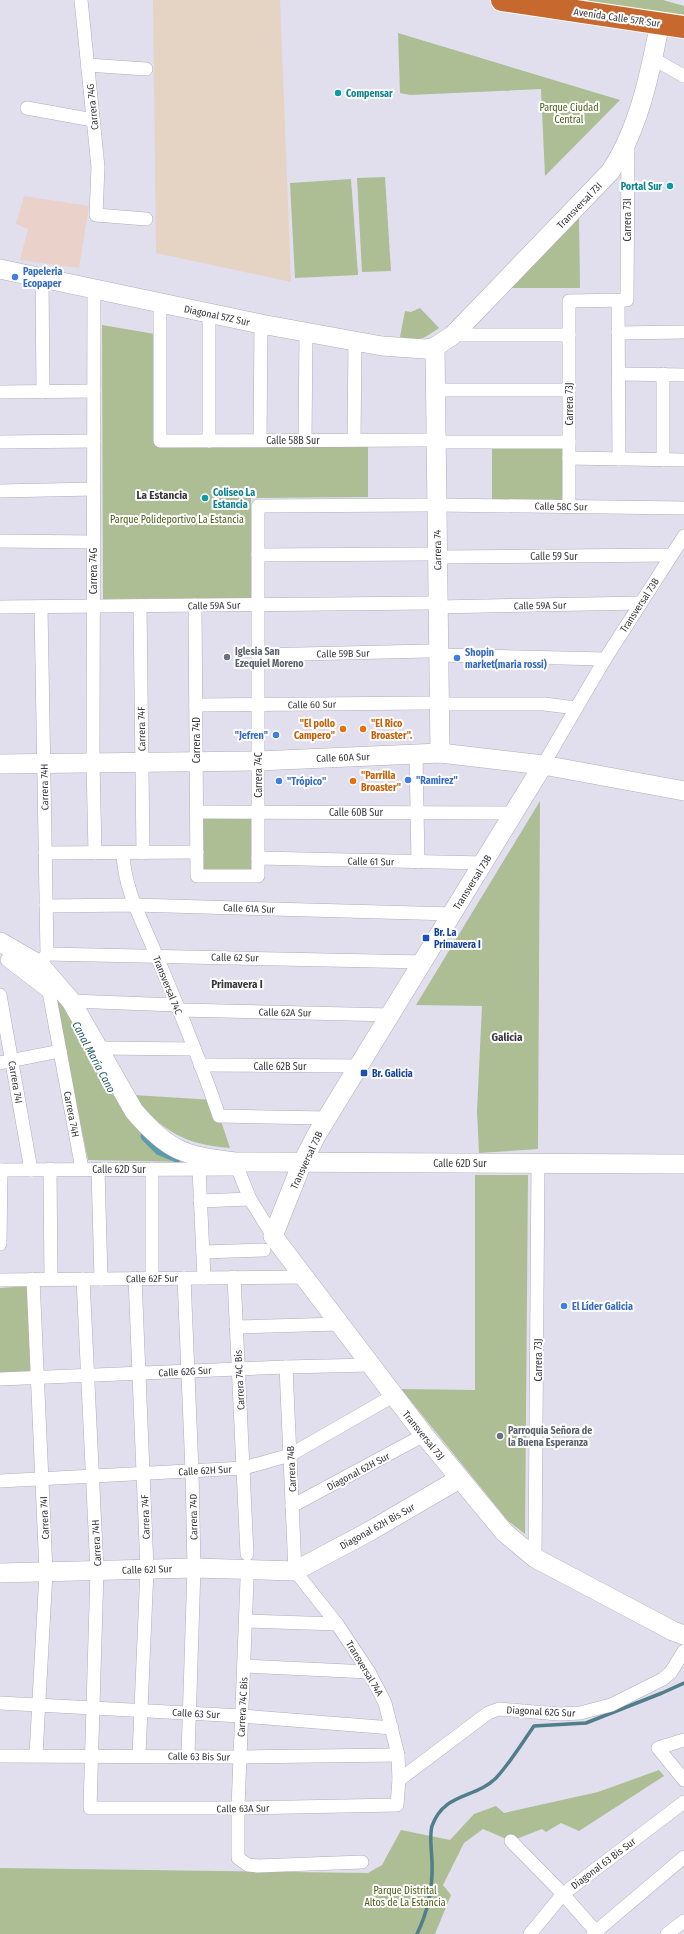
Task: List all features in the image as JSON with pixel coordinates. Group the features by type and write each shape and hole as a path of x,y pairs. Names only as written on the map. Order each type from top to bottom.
{"highway":[{"name":"Avenida Calle 57R Sur","path":"502,0 684,27"}],"street":[{"name":"Carrera 74G","path":"80,0 98,167 96,215 146,219"},
{"name":"Transversal 73I","path":"430,348 453,335 602,182 616,162 628,139 652,58 660,23"},
{"path":"652,58 684,76"},
{"path":"87,65 146,69"},
{"path":"27,108 93,120"},
{"name":"Carrera 73I","path":"618,459 618,333 623,300 628,139"},
{"name":"Diagonal 57Z Sur","path":"0,270 306,333 404,349 430,348"},
{"path":"42,278 43,392"},
{"name":"Carrera 74G","path":"94,289 93,763 95,853"},
{"name":"Carrera 73J","path":"569,506 569,301 623,300"},
{"name":"Calle 58B Sur","path":"160,303 160,441 354,440 569,442"},
{"path":"208,313 209,441"},
{"path":"260,440 261,324"},
{"path":"618,333 684,332"},
{"path":"305,440 306,333"},
{"path":"453,335 569,335"},
{"path":"354,440 355,341"},
{"name":"Carrera 74","path":"430,348 436,390 431,441"},
{"name":"Carrera 74","path":"429,754 434,703 430,348"},
{"path":"618,374 684,375"},
{"path":"663,374 663,460"},
{"path":"436,390 569,390"},
{"path":"0,392 94,391"},
{"path":"0,442 94,441"},
{"path":"569,458 684,460"},
{"path":"0,491 94,490"},
{"name":"Calle 58C Sur","path":"258,506 432,505 684,508"},
{"name":"Carrera 74C","path":"258,506 258,876"},
{"name":"Transversal 73B","path":"268,1243 302,1163 327,1118 515,813 605,659 684,536"},
{"path":"0,541 94,542"},
{"name":"Calle 59 Sur","path":"258,555 671,555"},
{"name":"Calle 59A Sur","path":"0,607 433,605 641,602"},
{"name":"Carrera 74D","path":"195,605 197,876 258,876"},
{"name":"Carrera 74F","path":"140,606 143,852"},
{"name":"Carrera 74H","path":"40,959 46,906 41,607"},
{"name":"Calle 59B Sur","path":"258,655 433,653 605,659"},
{"name":"Calle 60 Sur","path":"196,705 434,703 544,704 576,708"},
{"path":"418,862 417,813 429,754"},
{"name":"Calle 60A Sur","path":"0,764 258,761 429,754 543,765 684,791"},
{"name":"Calle 60B Sur","path":"197,812 515,813"},
{"path":"45,853 197,852"},
{"name":"Transversal 74C","path":"123,853 124,872 134,905 178,1007 219,1116 327,1118"},
{"name":"Calle 61 Sur","path":"258,858 484,863"},
{"name":"Calle 61A Sur","path":"46,906 134,905 453,914"},
{"path":"0,942 40,959 71,1001 134,1111 146,1125 169,1145 183,1153 236,1166"},
{"name":"Calle 62 Sur","path":"3,960 156,955 424,962"},
{"name":"Carrera 74H","path":"3,960 49,992 82,1170"},
{"name":"Carrera 74I","path":"0,995 6,1062 31,1170"},
{"name":"Calle 62A Sur","path":"71,1001 178,1007 391,1015"},
{"path":"98,1048 194,1049"},
{"path":"6,1062 60,1051"},
{"name":"Calle 62B Sur","path":"200,1065 359,1066"},
{"name":"Calle 62D Sur","path":"0,1170 199,1169 302,1163 684,1164"},
{"name":"Carrera 73J","path":"535,1558 538,1163"},
{"name":"Transversal 73J","path":"236,1166 268,1243 304,1276 393,1396 459,1479 504,1532 535,1558 673,1631 684,1634"},
{"path":"199,1169 204,1278"},
{"path":"0,1170 0,1244"},
{"path":"50,1170 51,1279"},
{"path":"98,1170 101,1279"},
{"path":"152,1170 152,1278"},
{"path":"200,1201 250,1199"},
{"path":"202,1252 268,1243"},
{"name":"Calle 62F Sur","path":"0,1280 304,1276"},
{"name":"Carrera 74C Bis","path":"234,1277 247,1554"},
{"name":"Carrera 74F","path":"135,1278 147,1569 139,1756"},
{"name":"Carrera 74D","path":"184,1278 192,1471 194,1568 188,1713 188,1755"},
{"name":"Carrera 74I","path":"33,1279 46,1572 36,1756"},
{"name":"Carrera 74H","path":"83,1279 97,1571 90,1756 90,1808"},
{"path":"236,1327 339,1324"},
{"name":"Calle 62G Sur","path":"0,1379 370,1365"},
{"name":"Carrera 74B","path":"286,1367 295,1571"},
{"name":"Calle 62H Sur","path":"0,1481 244,1468 290,1455 393,1396"},
{"name":"Diagonal 62H Sur","path":"292,1506 424,1435"},
{"name":"Diagonal 62H Bis Sur","path":"295,1571 370,1531 459,1479"},
{"name":"Calle 62I Sur","path":"0,1574 194,1568 295,1571"},
{"name":"Transversal 74A","path":"295,1571 337,1624 369,1672 385,1703 398,1755 399,1780 397,1805"},
{"name":"Carrera 74C Bis","path":"247,1580 238,1808 238,1858 248,1864 258,1866 362,1862"},
{"path":"246,1621 337,1624"},
{"name":"Diagonal 62G Sur","path":"399,1780 488,1713 499,1709 559,1714 580,1713 611,1705 663,1679 671,1672 684,1650"},
{"path":"244,1666 369,1672"},
{"name":"Calle 63 Sur","path":"0,1703 141,1709 392,1728"},
{"path":"684,1740 658,1748 684,1780"},
{"name":"Calle 63 Bis Sur","path":"0,1756 188,1755 240,1757 398,1755"},
{"name":"Diagonal 63 Bis Sur","path":"530,1934 563,1894 684,1802"},
{"name":"Calle 63A Sur","path":"90,1808 238,1808 397,1805"},
{"path":"511,1841 563,1894 596,1933 684,1857"},
{"path":"667,1934 684,1921"}],"shaded area":[{"path":"153,0 280,0 291,282 156,253"},
{"path":"24,196 89,206 79,268 20,260 28,229 16,224"}],"green space":[{"path":"588,0 663,0 684,6 684,15 588,2"},
{"name":"Parque Ciudad Central","path":"398,33 620,100 545,176 541,89 410,95 400,93"},
{"path":"385,177 391,271 362,272 357,178"},
{"path":"351,179 358,275 295,278 290,183"},
{"path":"579,216 580,288 504,288"},
{"path":"420,308 439,328 429,335 417,339 400,337 405,311 411,312"},
{"name":"Parque Polideportivo La Estancia","path":"102,325 155,334 154,444 368,446 368,497 251,498 251,598 103,599"},
{"path":"492,446 565,447 564,501 492,500"},
{"path":"540,801 538,1149 479,1153 477,1111 482,1006 416,1005"},
{"path":"203,818 253,818 252,872 202,871"},
{"path":"51,982 136,1126 160,1150 188,1162 88,1160"},
{"path":"133,1095 214,1100 230,1148 200,1144 176,1134 164,1127 154,1118"},
{"path":"475,1175 528,1175 525,1534 508,1521 401,1389 475,1390"},
{"path":"28,1286 33,1371 0,1373 0,1288"},
{"name":"Parque Distrital Altos de La Estancia","path":"659,1770 664,1776 579,1831 561,1823 546,1832 542,1829 511,1841 483,1829 464,1843 443,1885 451,1895 435,1934 0,1934 0,1868 368,1873 382,1865 401,1830 450,1840 474,1814 496,1806 504,1813 598,1792"}],"waterway":[{"name":"Canal María Cano","path":"146,1136 160,1150 177,1157"},
{"path":"417,1934 427,1908 431,1890 431,1830 437,1815 444,1807 452,1801 488,1785 496,1778 534,1726 586,1723 684,1683"}],"place":[{"name":"Compensar","path":"338,93"},
{"name":"Portal Sur","path":"670,186"},
{"name":"Papeleria Ecopaper","path":"15,277"},
{"name":"Coliseo La Estancia","path":"205,498"},
{"name":"Iglesia San Ezequiel Moreno","path":"227,657"},
{"name":"Shopin market(maria rossi)","path":"457,658"},
{"name":"\"El pollo Campero\"","path":"343,729"},
{"name":"\"El Rico Broaster\".","path":"363,729"},
{"name":"\"Jefren\"","path":"276,735"},
{"name":"\"Ramirez\"","path":"408,780"},
{"name":"\"Trópico\"","path":"279,781"},
{"name":"\"Parrilla Broaster\"","path":"353,781"},
{"name":"Br. La Primavera I","path":"426,938"},
{"name":"Br. Galicia","path":"364,1073"},
{"name":"El Líder Galicia","path":"564,1306"},
{"name":"Parroquia Señora de la Buena Esperanza","path":"500,1436"}],"district":[{"name":"La Estancia","path":"162,495"},
{"name":"Primavera I","path":"237,984"},
{"name":"Galicia","path":"507,1037"}]}
